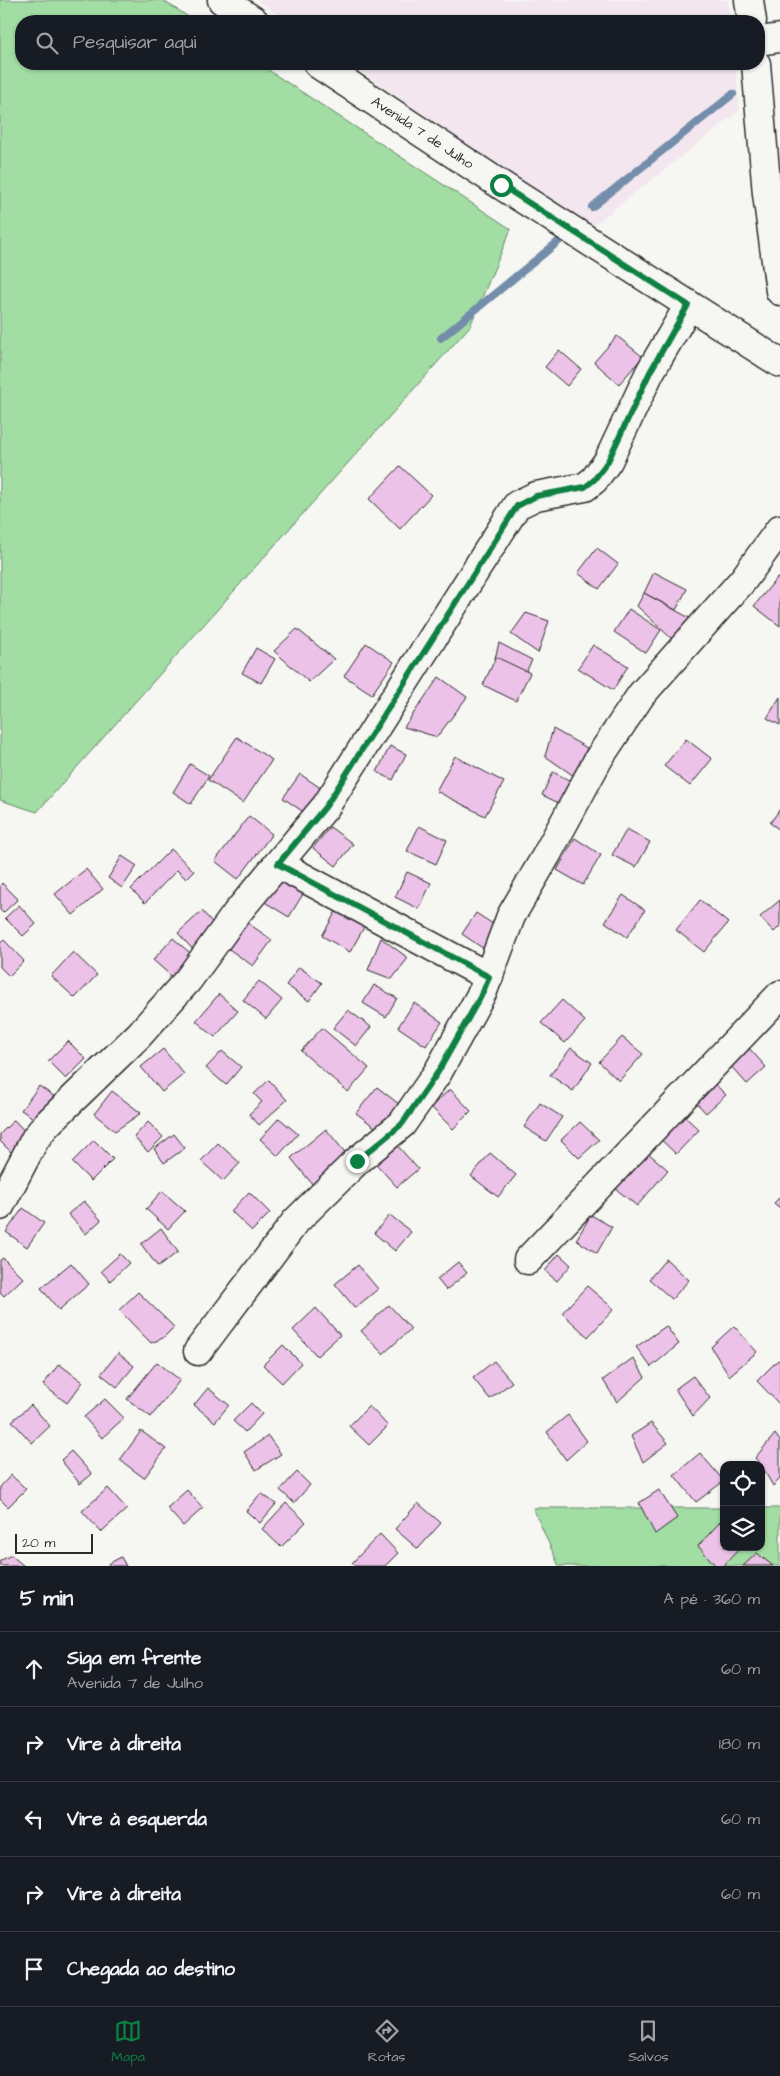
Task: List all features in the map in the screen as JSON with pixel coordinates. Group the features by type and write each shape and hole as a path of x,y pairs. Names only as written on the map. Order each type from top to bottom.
{"street":[{"path":"222,0 245,15"},
{"path":"749,0 751,15"},
{"name":"Avenida 7 de Julho","path":"327,70 510,191 780,363"},
{"path":"757,70 768,194 780,291"},
{"path":"0,1206 35,1139 46,1125 139,1035 188,980 236,914 326,806 517,506 536,496 585,487 594,480 604,467 650,372 688,305"},
{"path":"198,1351 296,1221 357,1161 402,1124 438,1072 483,992 511,916 599,758 641,695 743,580 780,529"},
{"path":"278,864 489,977"},
{"path":"528,1260 780,995"}],"shaded area":[{"path":"257,0 728,0 729,15 279,15"},
{"path":"359,70 736,70 740,110 589,229"}],"green space":[{"path":"0,0 162,0 186,15 15,15 15,70 268,70 511,229 470,326 37,812 0,800"},
{"path":"533,1508 720,1508 720,1551 765,1551 765,1508 780,1508 780,1566 559,1566"}],"building":[{"path":"617,336 643,357 619,384 594,362"},
{"path":"559,350 581,369 567,386 545,367"},
{"path":"400,466 431,495 400,529 369,499"},
{"path":"597,548 618,564 599,589 578,573"},
{"path":"654,572 687,589 676,610 644,593"},
{"path":"777,578 780,580 780,626 754,606"},
{"path":"644,593 695,621 675,642 637,606"},
{"path":"629,609 661,630 646,653 614,632"},
{"path":"526,613 549,621 538,653 511,634"},
{"path":"297,629 334,659 309,682 274,651"},
{"path":"366,643 394,662 372,694 344,676"},
{"path":"499,643 532,660 520,684 492,670"},
{"path":"593,645 628,666 613,690 578,668"},
{"path":"256,648 275,659 261,683 242,673"},
{"path":"496,657 530,673 516,701 483,685"},
{"path":"439,677 467,697 437,737 404,727"},
{"path":"780,697 780,725 767,718"},
{"path":"553,729 587,748 574,776 545,756"},
{"path":"237,737 272,760 243,803 208,780"},
{"path":"686,739 712,759 690,786 664,766"},
{"path":"390,746 406,754 393,780 377,772"},
{"path":"455,756 504,782 485,816 436,791"},
{"path":"190,764 209,776 191,804 173,792"},
{"path":"553,772 573,782 563,805 542,795"},
{"path":"300,774 322,789 305,813 283,798"},
{"path":"780,809 780,830 770,823"},
{"path":"249,816 272,834 238,879 215,861"},
{"path":"419,826 447,840 436,864 407,851"},
{"path":"330,827 353,844 336,866 313,848"},
{"path":"627,829 650,842 636,867 612,855"},
{"path":"575,838 601,855 583,885 557,870"},
{"path":"171,849 194,871 186,879 177,870 145,903 131,889"},
{"path":"122,856 137,866 122,888 108,878"},
{"path":"86,869 103,889 73,915 55,894"},
{"path":"407,872 431,883 419,909 395,897"},
{"path":"279,878 303,894 289,917 263,901"},
{"path":"2,883 18,899 3,913 0,910 0,886"},
{"path":"623,895 645,910 627,937 605,922"},
{"path":"700,900 728,923 704,952 676,930"},
{"path":"780,900 780,926 774,932 760,917"},
{"path":"19,905 36,924 23,936 5,918"},
{"path":"339,906 367,922 350,952 322,936"},
{"path":"202,911 220,931 196,953 178,933"},
{"path":"476,913 499,928 484,949 462,934"},
{"path":"245,921 272,940 253,966 226,947"},
{"path":"173,938 198,960 178,982 153,960"},
{"path":"381,938 408,958 392,979 368,970"},
{"path":"4,940 24,961 9,976 0,967 0,943"},
{"path":"73,952 97,975 75,998 51,976"},
{"path":"299,967 322,983 309,1001 286,985"},
{"path":"259,981 282,1000 266,1019 243,1000"},
{"path":"374,985 397,998 386,1017 363,1003"},
{"path":"219,994 238,1011 215,1037 196,1021"},
{"path":"562,1000 585,1021 565,1043 541,1023"},
{"path":"414,1003 442,1022 426,1046 398,1027"},
{"path":"348,1010 371,1027 356,1046 333,1028"},
{"path":"322,1028 369,1068 348,1092 301,1051"},
{"path":"622,1037 643,1054 619,1081 599,1062"},
{"path":"68,1041 86,1059 66,1079 48,1061"},
{"path":"747,1046 766,1067 747,1084 728,1063"},
{"path":"571,1048 592,1063 573,1091 550,1075"},
{"path":"163,1049 184,1074 162,1092 141,1067"},
{"path":"222,1051 241,1067 226,1085 206,1068"},
{"path":"709,1078 726,1095 706,1113 690,1096"},
{"path":"269,1080 287,1100 259,1125 249,1114 262,1102 254,1094"},
{"path":"39,1086 58,1099 41,1123 21,1110"},
{"path":"377,1087 404,1108 384,1134 356,1113"},
{"path":"450,1089 471,1111 453,1129 431,1107"},
{"path":"112,1091 141,1113 115,1131 94,1114"},
{"path":"540,1103 562,1117 546,1141 524,1127"},
{"path":"678,1110 699,1130 676,1154 655,1134"},
{"path":"279,1118 298,1134 278,1156 260,1139"},
{"path":"14,1120 32,1139 15,1156 0,1141 0,1134"},
{"path":"148,1122 163,1137 148,1152 134,1137"},
{"path":"580,1122 599,1140 579,1158 561,1140"},
{"path":"326,1129 352,1161 317,1190 291,1158"},
{"path":"174,1134 185,1148 164,1163 154,1149"},
{"path":"94,1140 113,1159 91,1181 72,1162"},
{"path":"218,1143 240,1163 223,1181 201,1161"},
{"path":"397,1145 418,1169 397,1187 376,1164"},
{"path":"647,1152 668,1170 637,1206 616,1189"},
{"path":"490,1153 516,1175 498,1197 471,1176"},
{"path":"162,1191 185,1211 168,1229 146,1209"},
{"path":"249,1192 270,1213 252,1231 231,1211"},
{"path":"780,1197 780,1208 774,1203"},
{"path":"84,1201 101,1220 86,1234 68,1214"},
{"path":"23,1208 44,1223 27,1247 6,1232"},
{"path":"390,1215 411,1232 395,1251 374,1233"},
{"path":"591,1215 612,1227 597,1253 576,1240"},
{"path":"161,1228 178,1252 158,1267 141,1244"},
{"path":"120,1254 129,1263 110,1281 101,1271"},
{"path":"559,1254 571,1265 557,1281 545,1271"},
{"path":"3,1258 23,1278 4,1296 0,1292 0,1260"},
{"path":"666,1259 689,1280 672,1299 649,1279"},
{"path":"458,1262 467,1273 446,1290 437,1279"},
{"path":"71,1263 89,1284 59,1310 41,1288"},
{"path":"358,1265 378,1289 355,1308 335,1284"},
{"path":"587,1286 614,1309 588,1337 562,1313"},
{"path":"138,1292 174,1327 163,1338 151,1343 119,1310"},
{"path":"389,1305 411,1329 383,1354 361,1331"},
{"path":"316,1308 340,1335 317,1356 293,1330"},
{"path":"666,1326 679,1344 651,1367 636,1347"},
{"path":"734,1326 757,1352 729,1376 711,1347"},
{"path":"283,1345 301,1363 282,1383 263,1365"},
{"path":"118,1353 134,1366 117,1387 101,1374"},
{"path":"633,1358 645,1377 617,1402 603,1380"},
{"path":"778,1360 780,1362 780,1405 757,1381"},
{"path":"494,1361 512,1382 490,1399 473,1378"},
{"path":"157,1362 180,1380 151,1417 127,1399"},
{"path":"59,1364 83,1382 67,1403 43,1385"},
{"path":"693,1376 710,1398 693,1416 675,1389"},
{"path":"208,1388 229,1405 215,1422 194,1405"},
{"path":"105,1399 124,1418 102,1438 84,1417"},
{"path":"251,1403 262,1414 245,1432 233,1421"},
{"path":"31,1405 50,1426 32,1443 12,1421"},
{"path":"369,1406 388,1426 369,1445 349,1426"},
{"path":"568,1415 587,1441 566,1460 547,1432"},
{"path":"651,1423 668,1443 643,1462 631,1436"},
{"path":"141,1431 166,1449 144,1478 120,1460"},
{"path":"775,1434 780,1441 780,1479 773,1486 765,1472 765,1461 758,1461 755,1458"},
{"path":"268,1436 281,1454 256,1470 244,1452"},
{"path":"71,1451 92,1474 80,1484 61,1460"},
{"path":"700,1453 720,1476 720,1484 696,1502 674,1475"},
{"path":"297,1472 310,1485 294,1503 280,1490"},
{"path":"11,1475 26,1489 8,1507 0,1499 0,1487"},
{"path":"108,1488 127,1509 101,1532 82,1511"},
{"path":"187,1490 203,1508 183,1526 167,1508"},
{"path":"659,1490 677,1518 655,1534 639,1503"},
{"path":"261,1493 276,1504 260,1523 246,1511"},
{"path":"286,1503 306,1522 281,1547 262,1529"},
{"path":"418,1503 441,1523 418,1549 395,1529"},
{"path":"720,1522 720,1551 737,1551 723,1566 716,1566 698,1546"},
{"path":"380,1534 398,1553 385,1566 355,1566 352,1563"},
{"path":"757,1553 773,1566 743,1566"},
{"path":"11,1555 24,1566 0,1566 0,1561"},
{"path":"121,1557 126,1566 109,1566 108,1564"}],"waterway":[{"path":"592,207 733,94"},
{"path":"441,338 559,241"}],"route":[{"path":"357,1161 402,1124 438,1072 483,992 489,977 278,864 326,806 467,586 497,534 517,506 536,496 573,491 585,487 594,480 608,461 650,372 688,305 501,185"}]}
